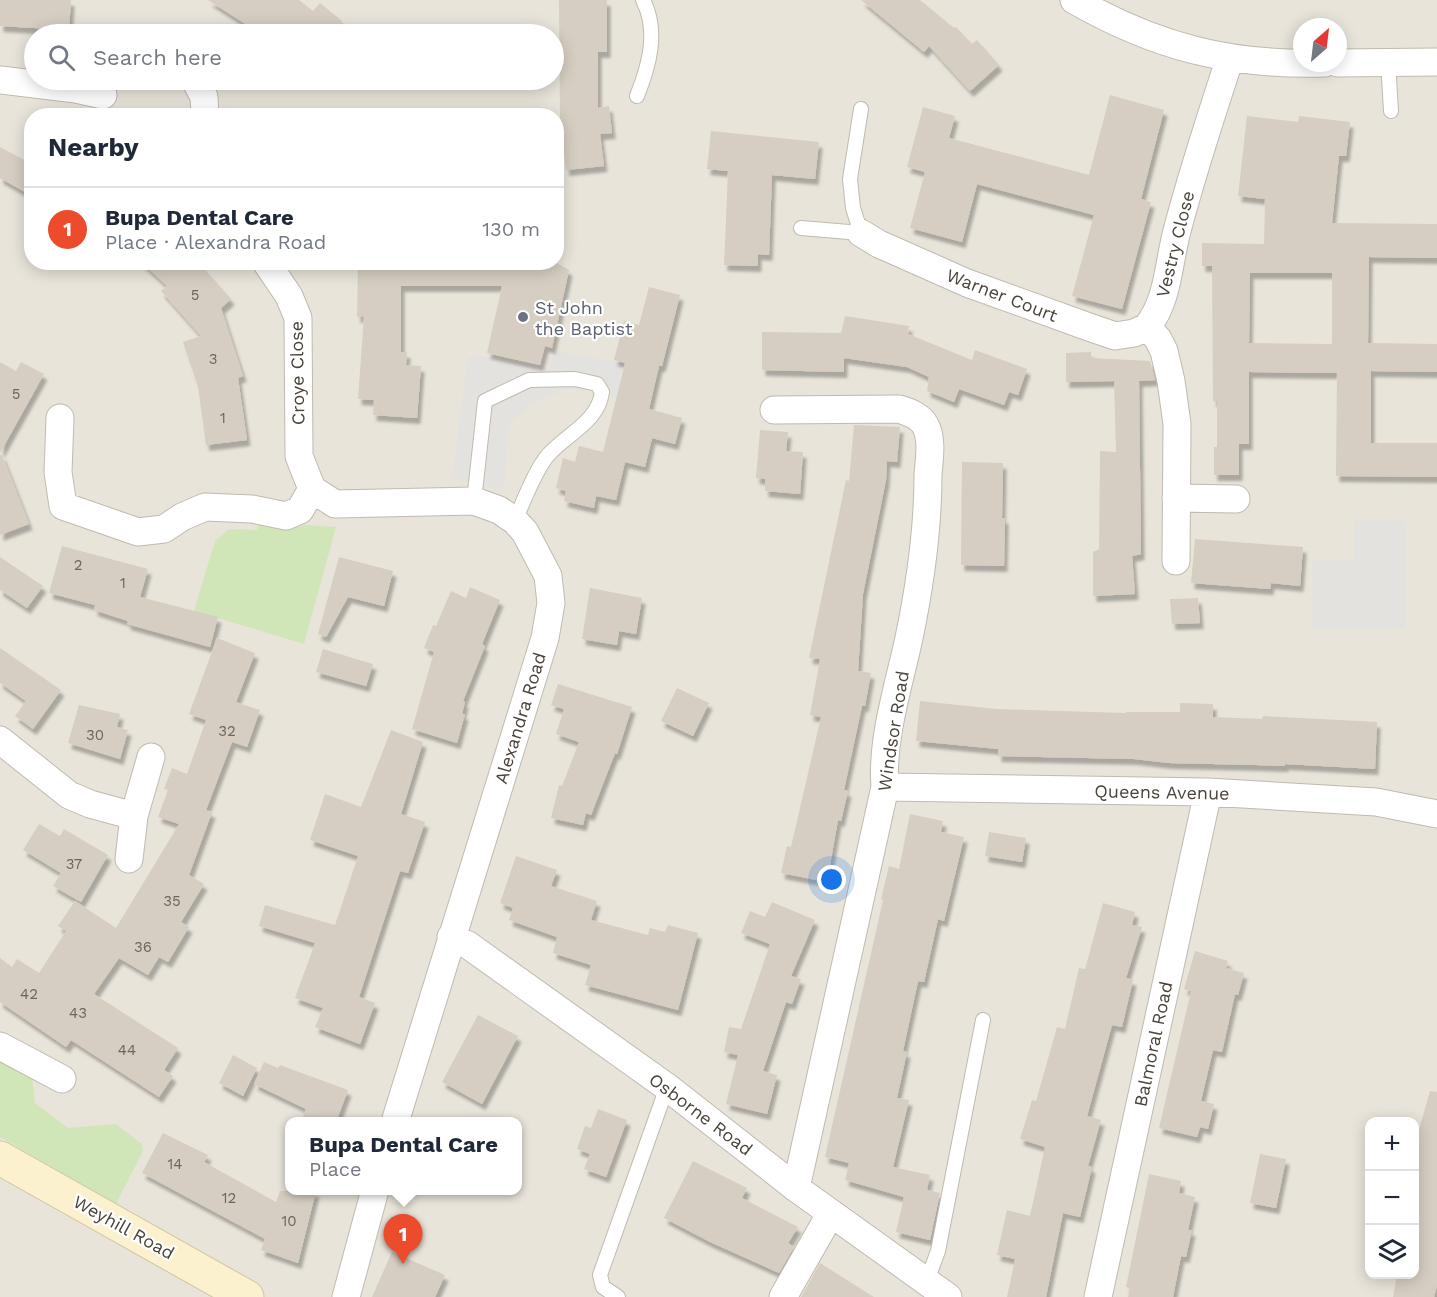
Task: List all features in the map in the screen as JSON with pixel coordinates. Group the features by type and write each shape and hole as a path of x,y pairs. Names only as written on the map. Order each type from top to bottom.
{"main road":[{"name":"Weyhill Road","path":"0,1158 247,1297"}],"street":[{"path":"1074,0 1104,17 1173,46 1230,58 1293,64"},
{"name":"Vestry Close","path":"1147,327 1161,304 1176,233 1230,58"},
{"path":"1347,63 1437,62"},
{"path":"0,80 24,83"},
{"path":"80,90 105,97"},
{"path":"200,90 204,97 205,108"},
{"name":"Warner Court","path":"861,233 879,244 968,283 1115,336 1134,333 1147,327"},
{"name":"Croye Close","path":"271,270 289,296 298,318 298,456 312,489"},
{"path":"1147,327 1158,339 1164,351 1177,424 1176,561"},
{"name":"Windsor Road","path":"774,410 899,409 922,420 929,439 922,570 891,719 884,774 885,787 796,1188"},
{"path":"60,418 58,472 63,506 138,532 164,529 182,517 205,507 252,509 286,516 300,510 312,489"},
{"name":"Alexandra Road","path":"312,489 334,504 474,501 500,510 525,532 548,576 551,603 549,617 525,703 397,1117"},
{"path":"1176,498 1236,499"},
{"path":"0,740 69,795 90,804 134,816"},
{"path":"129,859 134,816 151,757"},
{"name":"Queens Avenue","path":"885,787 1209,792 1377,802 1437,814"},
{"name":"Balmoral Road","path":"1098,1297 1209,792"},
{"name":"Osborne Road","path":"451,937 468,945 667,1087 796,1188 948,1297"},
{"path":"0,1046 62,1079"},
{"path":"346,1297 374,1195"},
{"path":"783,1297 831,1213"}],"lane":[{"path":"637,96 646,74 651,50 651,24 643,0"},
{"path":"1388,61 1391,111"},
{"path":"801,228 861,233 853,208 850,179 861,109"},
{"path":"474,501 485,401 529,380 575,379 597,384 602,392 596,411 547,455 515,521"},
{"path":"927,1281 938,1251 983,1020"},
{"path":"618,1297 603,1287 600,1275 667,1087"}],"shaded area":[{"path":"0,0 1437,0 1437,1297 0,1297"},
{"path":"554,351 623,363 617,398 587,390 561,391 527,407 509,424 504,491 476,481 452,480 468,357 480,356 549,369"},
{"path":"1355,520 1405,521 1405,628 1312,627 1312,560 1355,560"}],"green space":[{"path":"259,522 336,527 304,644 194,611 215,541 229,529 257,530"},
{"path":"0,1060 32,1076 35,1103 68,1128 116,1124 142,1144 143,1151 116,1204 0,1137"}],"building":[{"path":"0,0 71,0 69,24 24,24 24,27 0,26"},
{"path":"208,0 299,0 313,11 320,3 342,21 339,24 245,24"},
{"path":"559,0 607,0 607,52 598,52 598,108 609,106 612,133 600,134 604,166 566,170 564,108 560,108 560,90 564,90 564,24 559,24"},
{"path":"861,0 920,0 954,28 956,27 972,44 977,40 999,65 970,91 929,46 924,52"},
{"path":"1110,95 1164,110 1141,199 1151,202 1122,309 1072,296 1094,215 977,184 962,242 910,228 925,172 907,167 923,107 955,116 949,138 1089,175"},
{"path":"1247,116 1298,122 1299,116 1350,122 1346,156 1339,156 1332,223 1437,224 1437,258 1369,257 1368,343 1437,344 1437,372 1371,371 1371,443 1437,443 1437,477 1336,476 1337,373 1249,372 1249,444 1239,444 1239,475 1214,475 1214,447 1217,447 1217,401 1213,401 1212,266 1202,266 1202,243 1264,244 1265,199 1238,196","holes":["1250,273 1332,273 1332,344 1249,343"]},
{"path":"711,131 819,142 815,179 772,175 769,255 758,254 758,266 724,265 728,171 707,169"},
{"path":"0,147 24,160 24,192 0,178"},
{"path":"564,267 569,270 552,348 545,346 540,365 487,353 502,286 401,286 401,352 407,352 406,365 421,366 417,418 373,415 374,400 358,399 364,316 357,317 358,270 564,270"},
{"path":"150,270 205,270 231,299 221,308 243,376 238,378 247,440 206,445 198,386 183,342 201,336 161,291 167,286"},
{"path":"649,287 680,295 649,409 682,418 675,444 652,438 645,467 625,462 616,500 596,496 594,508 564,501 566,491 556,488 563,458 575,462 579,446 603,452 625,363 614,360 624,321 639,325"},
{"path":"845,316 909,326 908,334 972,360 975,350 1027,369 1018,395 1009,392 1004,405 959,389 954,402 927,391 929,377 907,367 844,358 844,372 762,370 762,332 841,333"},
{"path":"1091,352 1091,358 1150,361 1155,380 1139,381 1141,554 1132,556 1135,594 1093,596 1093,552 1099,549 1100,451 1116,452 1114,381 1066,382 1066,353"},
{"path":"0,362 16,371 21,362 44,374 0,453"},
{"path":"854,425 900,427 897,462 887,461 886,480 863,594 858,671 871,673 844,790 848,791 841,821 838,820 827,882 781,873 787,846 791,847 821,717 810,715 820,659 809,658 846,480 849,481"},
{"path":"760,430 788,432 786,451 803,452 800,494 765,491 765,479 756,478"},
{"path":"0,455 2,455 29,524 0,535"},
{"path":"962,462 1003,463 1004,566 961,565"},
{"path":"1195,539 1303,547 1300,586 1271,583 1270,589 1191,583"},
{"path":"62,546 148,569 140,597 218,617 210,647 127,624 128,621 94,610 95,605 49,593"},
{"path":"0,557 43,586 27,608 0,590"},
{"path":"339,557 393,571 384,606 348,597 326,637 318,634"},
{"path":"470,587 500,600 463,701 465,702 462,714 465,714 457,743 412,729 434,652 424,648 433,625 436,626 451,591 466,598"},
{"path":"590,588 642,598 636,634 619,631 617,645 582,639"},
{"path":"1198,598 1200,623 1172,624 1170,599"},
{"path":"217,638 255,653 236,702 260,710 247,747 232,742 206,810 212,812 189,875 204,884 181,922 189,927 168,962 159,957 148,975 119,958 94,994 178,1048 164,1070 173,1076 159,1097 71,1040 66,1047 0,1002 0,958 12,967 17,959 39,973 66,931 58,926 75,901 116,928 179,824 158,817 168,790 164,789 172,768 187,774 206,720 189,714"},
{"path":"0,648 61,690 33,729 15,716 26,701 0,683"},
{"path":"323,649 373,664 366,686 316,672"},
{"path":"558,684 632,707 617,754 615,753 591,815 586,813 583,825 551,818 559,785 562,786 579,742 556,734 564,709 551,705"},
{"path":"677,688 709,703 693,736 661,721"},
{"path":"920,701 996,709 1126,713 1180,712 1180,703 1213,704 1213,717 1262,719 1263,716 1377,722 1375,769 1285,764 1285,766 1169,763 1134,759 998,756 998,749 916,741"},
{"path":"79,705 120,714 117,727 128,730 120,759 68,743"},
{"path":"391,730 423,742 401,814 425,822 408,873 400,871 359,997 375,1003 360,1044 315,1027 323,1008 295,998 315,943 259,926 265,905 335,925 358,856 310,840 325,794 361,807"},
{"path":"910,814 943,821 941,832 964,837 944,921 938,919 924,982 918,981 903,1051 907,1052 897,1098 909,1100 893,1167 930,1175 927,1190 940,1193 930,1240 896,1232 904,1197 845,1180 849,1163 825,1157 889,866 899,869"},
{"path":"39,824 60,836 64,829 108,855 81,902 53,886 61,873 23,850"},
{"path":"989,832 1026,838 1022,862 985,856"},
{"path":"516,856 557,870 551,886 597,901 591,920 648,935 650,928 665,932 668,925 698,933 678,1010 585,985 591,965 553,953 557,937 509,920 513,908 500,903"},
{"path":"772,902 815,920 791,976 801,979 792,1004 786,1002 763,1071 777,1075 767,1114 726,1104 738,1055 724,1052 729,1027 741,1029 770,944 741,933 750,911 765,917"},
{"path":"1103,903 1135,912 1132,925 1142,927 1126,978 1133,980 1122,1027 1112,1025 1087,1116 1101,1120 1088,1166 1092,1167 1080,1217 1063,1213 1046,1297 1007,1297 1015,1259 997,1255 1007,1210 1030,1216 1045,1147 1020,1139 1032,1100 1036,1101 1057,1027 1065,1029 1079,968 1085,969"},
{"path":"1195,951 1228,961 1226,968 1244,973 1238,995 1235,994 1222,1052 1213,1050 1201,1101 1214,1104 1208,1129 1200,1127 1197,1137 1159,1128 1191,991 1184,989"},
{"path":"478,1015 518,1036 482,1104 442,1082"},
{"path":"233,1055 257,1068 243,1096 219,1083"},
{"path":"264,1062 278,1068 280,1065 348,1090 338,1117 303,1117 306,1109 254,1084"},
{"path":"1430,1091 1437,1092 1437,1286 1434,1297 1393,1297 1396,1279 1419,1279 1419,1130"},
{"path":"598,1109 627,1120 606,1177 584,1169 590,1154 577,1149 585,1126 591,1128"},
{"path":"163,1133 208,1155 204,1162 276,1202 280,1191 285,1191 285,1195 315,1195 298,1263 261,1250 265,1239 142,1173"},
{"path":"1260,1154 1286,1159 1276,1208 1250,1203"},
{"path":"693,1161 747,1188 742,1198 798,1227 788,1243 794,1247 779,1273 710,1242 664,1218"},
{"path":"1149,1174 1181,1181 1179,1193 1195,1197 1188,1230 1192,1230 1186,1257 1181,1256 1173,1297 1128,1297 1130,1288 1126,1287"},
{"path":"392,1252 445,1275 435,1297 372,1297"},
{"path":"820,1263 874,1297 801,1297"}],"place":[{"name":"St John the Baptist","path":"523,317"},
{"name":"Bupa Dental Care","path":"403,1264"}]}
